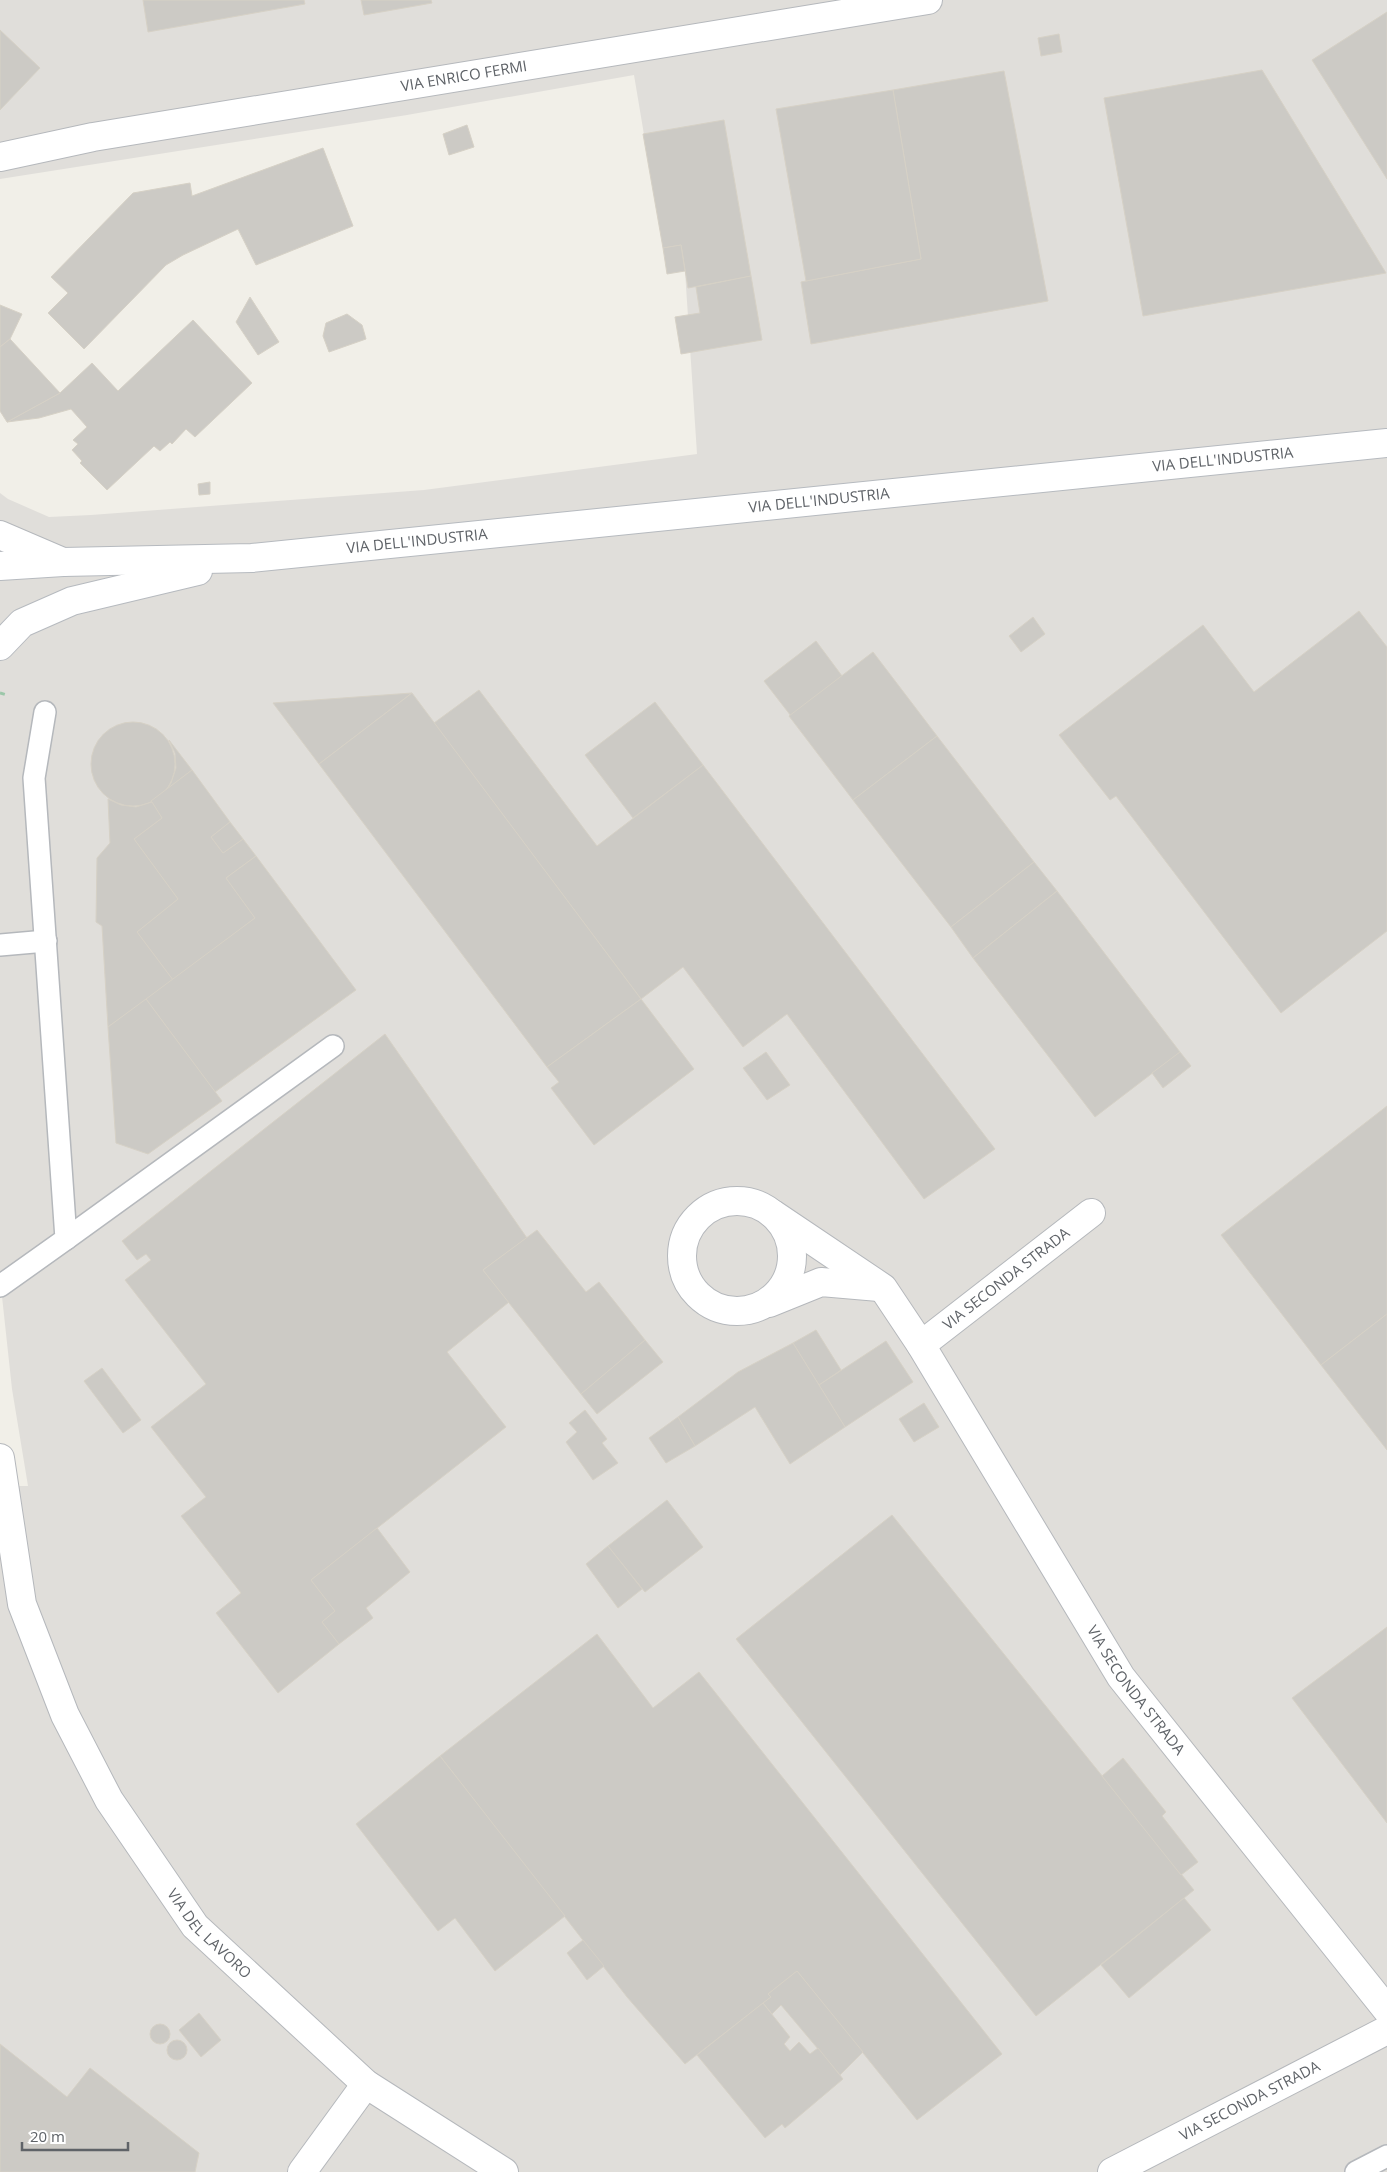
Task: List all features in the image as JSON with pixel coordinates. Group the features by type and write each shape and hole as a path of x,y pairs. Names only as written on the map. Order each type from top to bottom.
{"street":[{"name":"VIA ENRICO FERMI","path":"0,157 93,137 928,0"},
{"name":"VIA DELL'INDUSTRIA","path":"0,566 64,562 252,558 1387,443"},
{"path":"0,536 64,562"},
{"name":"VIA DELL'INDUSTRIA","path":"0,646 22,623 72,601 252,558"},
{"name":"VIA SECONDA STRADA","path":"883,1288 821,1282 761,1306 744,1311 726,1311 710,1304 696,1294 686,1279 682,1261 683,1244 690,1226 703,1213 720,1203 738,1201 757,1204 883,1288 921,1345 1121,1677 1387,2010"},
{"name":"VIA SECONDA STRADA","path":"921,1345 1091,1213"},
{"name":"VIA SECONDA STRADA","path":"761,1306 776,1296 786,1282 792,1266 792,1247 786,1229 774,1214"},
{"name":"VIA DEL LAVORO","path":"0,1458 22,1604 65,1715 109,1800 195,1926 366,2084 504,2172"},
{"name":"VIA DEL LAVORO","path":"0,1581 22,1604"},
{"name":"VIA SECONDA STRADA","path":"1112,2172 1387,2030"},
{"path":"302,2172 366,2084"}],"lane":[{"path":"45,712 34,778 66,1239"},
{"path":"0,945 46,941"},
{"path":"0,1286 333,1046"},
{"path":"1356,2172 1387,2156"}],"path":[{"path":"0,693 7,695"}],"shaded area":[{"path":"0,0 1387,0 1387,2172 0,2172 0,1486 28,1486 12,1389 0,1278 0,493 8,499 49,517 91,515 424,490 697,454 685,271 681,245 663,248 634,75 407,115 0,179"}],"building":[{"path":"143,0 304,0 305,4 148,32"},
{"path":"361,0 431,0 432,3 364,15"},
{"path":"1387,12 1387,179 1312,60"},
{"path":"0,30 40,68 0,110"},
{"path":"1059,34 1062,52 1041,56 1038,38"},
{"path":"1262,70 1386,273 1143,316 1104,98"},
{"path":"1004,71 1048,301 811,344 801,282 921,259 893,90"},
{"path":"893,90 921,259 806,281 776,109"},
{"path":"724,120 751,276 688,288 681,245 663,248 643,134"},
{"path":"467,125 474,147 449,155 443,134"},
{"path":"323,148 353,226 256,265 238,229 166,265 84,349 48,313 68,293 51,277 133,193 190,183 192,196"},
{"path":"681,245 685,271 667,274 663,248"},
{"path":"751,276 762,340 681,354 675,317 700,313 696,287"},
{"path":"250,297 279,342 258,355 236,322"},
{"path":"0,305 22,314 10,339 0,347"},
{"path":"347,314 362,325 366,339 329,352 323,336 326,323"},
{"path":"193,320 252,383 195,437 186,429 172,444 170,442 160,451 154,446 107,490 80,463 82,461 72,450 78,444 73,440 87,427 71,409 39,418 7,422 60,393 92,363 118,391"},
{"path":"10,339 60,393 7,422 0,411 0,347"},
{"path":"210,482 210,494 199,495 198,484"},
{"path":"1359,611 1387,647 1387,931 1281,1013 1116,796 1110,800 1059,735 1203,625 1254,692"},
{"path":"1033,617 1045,634 1021,652 1009,636"},
{"path":"816,641 842,676 791,716 764,681"},
{"path":"873,652 937,736 853,800 789,716"},
{"path":"479,690 597,846 703,765 995,1149 924,1199 787,1014 743,1047 683,967 641,999 434,723"},
{"path":"412,693 319,764 273,703"},
{"path":"412,693 641,999 547,1067 319,764"},
{"path":"655,702 703,765 633,818 585,755"},
{"path":"125,722 141,722 157,729 168,740 175,756 172,780 163,794 157,799 141,806 125,806 109,799 98,788 91,772 91,756 98,740 109,729"},
{"path":"937,736 1034,862 951,927 853,800"},
{"path":"169,740 192,770 167,789 176,768 175,753"},
{"path":"192,770 230,822 211,837 223,853 243,839 256,856 226,878 255,918 173,980 137,932 178,899 134,839 162,818 151,801"},
{"path":"108,799 121,805 136,807 152,802 162,818 134,839 178,899 137,932 173,980 108,1027 102,926 96,922 97,858 110,843"},
{"path":"230,822 243,839 223,853 211,837"},
{"path":"256,856 356,990 215,1092 146,999 255,918 226,878"},
{"path":"1034,862 1057,891 973,958 951,927"},
{"path":"1057,891 1180,1052 1095,1117 973,958"},
{"path":"146,999 222,1101 148,1154 116,1143 108,1027"},
{"path":"641,999 694,1069 594,1145 551,1088 559,1082 547,1067"},
{"path":"385,1034 527,1238 483,1270 509,1302 447,1352 506,1427 311,1580 335,1611 322,1622 339,1644 278,1693 216,1613 241,1593 181,1516 206,1497 151,1427 206,1384 125,1280 151,1260 146,1254 137,1260 122,1241"},
{"path":"766,1052 790,1085 767,1100 743,1068"},
{"path":"1180,1052 1191,1066 1163,1088 1152,1073"},
{"path":"1387,1106 1387,1314 1321,1365 1221,1235"},
{"path":"537,1230 586,1292 599,1282 645,1340 581,1394 483,1270"},
{"path":"1387,1314 1387,1450 1321,1365"},
{"path":"816,1330 841,1370 819,1385 793,1343"},
{"path":"645,1340 663,1362 597,1414 581,1394"},
{"path":"886,1341 913,1382 845,1427 819,1385"},
{"path":"793,1343 845,1427 790,1464 755,1407 695,1446 678,1417 738,1372"},
{"path":"102,1368 141,1420 123,1433 84,1381"},
{"path":"924,1403 939,1427 914,1442 899,1419"},
{"path":"585,1410 607,1439 602,1443 618,1463 593,1480 566,1442 577,1432 569,1423"},
{"path":"678,1417 695,1446 666,1463 649,1438"},
{"path":"667,1500 703,1547 645,1592 608,1546"},
{"path":"892,1515 1194,1890 1036,2016 736,1639"},
{"path":"377,1528 410,1572 366,1608 373,1618 339,1644 322,1622 335,1611 311,1580"},
{"path":"608,1546 642,1589 618,1608 586,1564"},
{"path":"1387,1627 1387,1823 1292,1698"},
{"path":"597,1634 653,1708 699,1672 1002,2054 917,2120 797,1971 768,1994 771,1997 685,2064 627,1997 440,1756"},
{"path":"440,1756 565,1916 495,1971 455,1918 438,1931 356,1824"},
{"path":"1123,1758 1166,1812 1162,1816 1198,1862 1181,1875 1102,1776"},
{"path":"1184,1898 1211,1930 1129,1998 1101,1965"},
{"path":"583,1940 604,1966 587,1980 567,1953"},
{"path":"797,1971 863,2052 840,2075 781,2005 772,2014 763,2003 771,1997 768,1994"},
{"path":"763,2003 790,2037 784,2044 790,2051 799,2042 810,2054 818,2048 843,2079 785,2128 782,2124 765,2138 697,2055"},
{"path":"199,2013 221,2040 201,2057 179,2030"},
{"path":"160,2024 167,2027 170,2034 167,2041 160,2044 153,2041 150,2034 153,2027"},
{"path":"177,2040 184,2043 187,2050 184,2057 177,2060 170,2057 167,2050 170,2043"},
{"path":"0,2044 67,2097 90,2068 199,2153 195,2172 0,2172"}]}
